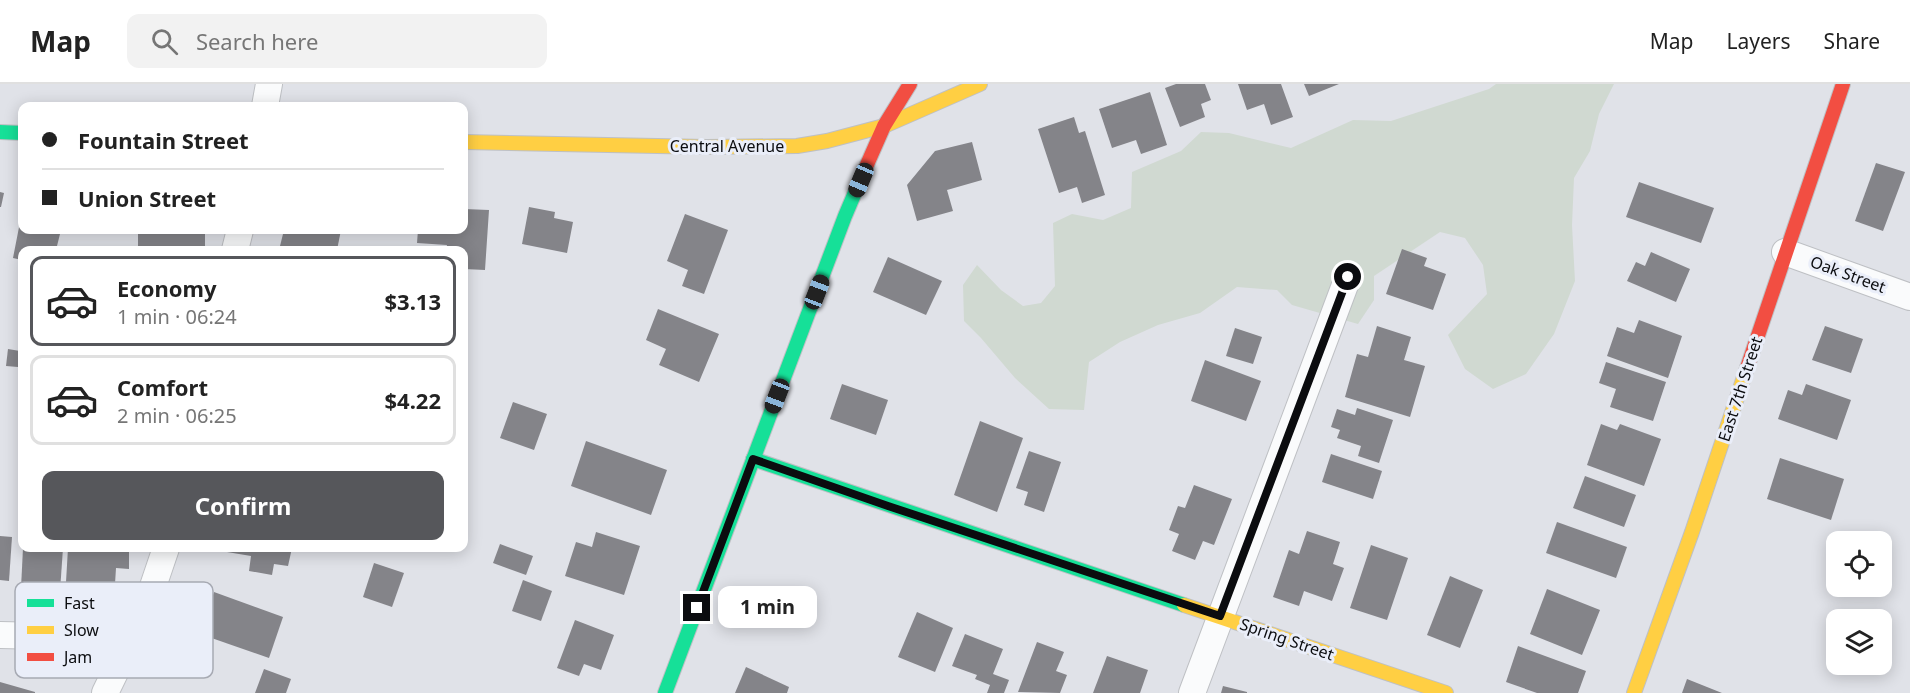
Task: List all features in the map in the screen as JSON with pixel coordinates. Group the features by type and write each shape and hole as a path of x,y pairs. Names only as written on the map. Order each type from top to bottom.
{"street":[{"path":"266,102 269,84"},
{"path":"665,693 845,216 884,126 910,84"},
{"name":"Central Avenue","path":"468,142 717,147 797,146 827,141 884,126 980,84"},
{"name":"East 7th Street","path":"1634,693 1692,532 1843,84"},
{"path":"0,132 18,133"},
{"name":"Oak Street","path":"1785,252 1910,297"},
{"path":"1192,693 1348,277"},
{"name":"Spring Street","path":"753,459 1446,693"},
{"path":"154,582 165,552"},
{"path":"0,635 15,635"},
{"path":"105,693 112,678"}],"shaded area":[{"path":"1496,84 1614,84 1599,114 1590,151 1574,178 1572,225 1575,281 1554,334 1526,374 1493,389 1465,369 1448,335 1487,294 1483,265 1465,238 1440,232 1374,276 1374,300 1358,324 1292,305 1277,290 1237,287 1200,313 1158,325 1120,342 1089,362 1084,410 1049,409 1015,378 964,321 963,285 977,265 1001,290 1023,306 1041,303 1055,286 1053,223 1072,214 1103,220 1131,208 1132,172 1181,151 1201,132 1229,133 1291,148 1353,120 1391,121 1489,89"}],"building":[{"path":"1176,84 1205,84 1211,100 1201,104 1205,117 1180,127 1165,88"},
{"path":"1238,84 1281,84 1293,117 1271,125 1264,104 1247,110"},
{"path":"1304,84 1339,84 1309,96"},
{"path":"1150,92 1167,145 1141,154 1136,140 1112,148 1099,109"},
{"path":"1074,117 1079,133 1085,131 1105,195 1082,203 1077,187 1059,193 1038,129"},
{"path":"972,142 982,180 947,190 953,211 917,221 907,185 935,151"},
{"path":"1876,163 1905,172 1883,231 1855,221"},
{"path":"1639,182 1714,208 1701,243 1626,217"},
{"path":"0,192 4,193 1,207 0,207"},
{"path":"529,207 555,212 554,218 573,222 567,253 522,244"},
{"path":"468,209 489,210 485,270 468,269 468,246 417,243 418,234 468,234"},
{"path":"685,214 728,230 704,294 682,286 688,270 667,261"},
{"path":"18,232 60,234 57,246 18,246 18,259 13,258"},
{"path":"138,234 205,234 205,246 138,246"},
{"path":"283,234 340,234 338,246 280,246"},
{"path":"1402,249 1427,258 1424,266 1446,274 1433,310 1386,294"},
{"path":"1651,252 1690,269 1676,302 1627,281 1636,262 1645,266"},
{"path":"888,257 942,281 926,315 873,292"},
{"path":"658,309 719,334 699,382 659,365 666,349 646,340"},
{"path":"1639,320 1682,336 1668,378 1607,356 1617,327 1634,333"},
{"path":"1377,326 1411,337 1404,360 1425,366 1410,417 1345,397 1357,354 1368,357"},
{"path":"1825,326 1863,339 1851,373 1812,360"},
{"path":"1235,328 1262,337 1253,364 1226,356"},
{"path":"8,349 18,351 18,367 6,366"},
{"path":"1205,360 1261,381 1246,421 1191,401"},
{"path":"1606,362 1666,382 1653,421 1610,407 1616,389 1599,383"},
{"path":"842,384 888,400 876,435 830,419"},
{"path":"1806,384 1851,400 1837,440 1778,419 1788,390 1802,395"},
{"path":"513,402 547,414 534,450 500,438"},
{"path":"1357,408 1393,420 1379,463 1358,456 1361,446 1337,438 1340,430 1331,427 1337,409 1355,415"},
{"path":"980,421 1023,438 997,512 954,495"},
{"path":"1601,424 1617,430 1620,424 1661,439 1644,486 1587,465"},
{"path":"586,441 667,470 651,515 571,486"},
{"path":"1029,451 1061,462 1044,512 1024,505 1028,492 1016,488"},
{"path":"1331,454 1382,471 1373,499 1322,482"},
{"path":"1780,458 1844,479 1831,520 1767,499"},
{"path":"1585,476 1636,495 1624,527 1573,508"},
{"path":"1194,485 1232,499 1214,545 1203,541 1195,560 1172,551 1179,534 1169,530 1178,506 1185,508"},
{"path":"1557,522 1627,547 1616,578 1546,553"},
{"path":"1307,531 1340,542 1333,564 1344,568 1332,601 1304,591 1299,606 1273,597 1289,550 1299,554"},
{"path":"596,532 640,546 624,595 565,576 576,542 592,547"},
{"path":"0,536 12,537 9,581 0,580"},
{"path":"500,544 533,556 526,575 493,563"},
{"path":"1371,545 1408,558 1387,620 1350,608"},
{"path":"23,552 63,552 61,582 21,582"},
{"path":"68,552 129,552 129,569 116,568 115,582 66,582"},
{"path":"227,552 291,552 288,566 274,564 272,575 249,571 251,556"},
{"path":"374,563 404,573 392,607 363,597"},
{"path":"1450,576 1483,590 1460,648 1427,635"},
{"path":"523,580 552,591 541,621 512,611"},
{"path":"1547,589 1600,610 1582,655 1530,634"},
{"path":"214,592 283,617 269,658 213,639"},
{"path":"917,612 953,628 935,672 898,657"},
{"path":"575,620 614,635 601,670 584,664 579,676 557,668"},
{"path":"965,634 1003,649 993,674 1009,680 1004,693 987,693 990,685 975,679 977,675 952,666"},
{"path":"1037,642 1064,652 1056,671 1067,675 1060,693 1018,692"},
{"path":"1518,646 1586,671 1578,693 1537,693 1506,682"},
{"path":"1107,656 1148,670 1140,693 1093,693"},
{"path":"746,667 789,687 787,693 735,693"},
{"path":"264,669 291,679 286,693 255,693"},
{"path":"1687,679 1722,693 1682,693"},
{"path":"0,682 35,692 35,693 0,693"},
{"path":"1223,686 1247,692 1247,693 1221,693"}],"traffic: fast":[{"path":"0,132 18,133"},
{"path":"665,693 862,176"},
{"path":"753,459 1184,605"}],"traffic: slow":[{"path":"468,142 707,147 797,146 827,141 884,126 980,84"},
{"path":"1634,693 1692,532 1747,368"},
{"path":"1184,605 1446,693"}],"traffic: jam":[{"path":"862,176 884,126 910,84"},
{"path":"1747,368 1843,84"}],"route":[{"path":"697,608 753,459 1220,616 1348,277"}]}
